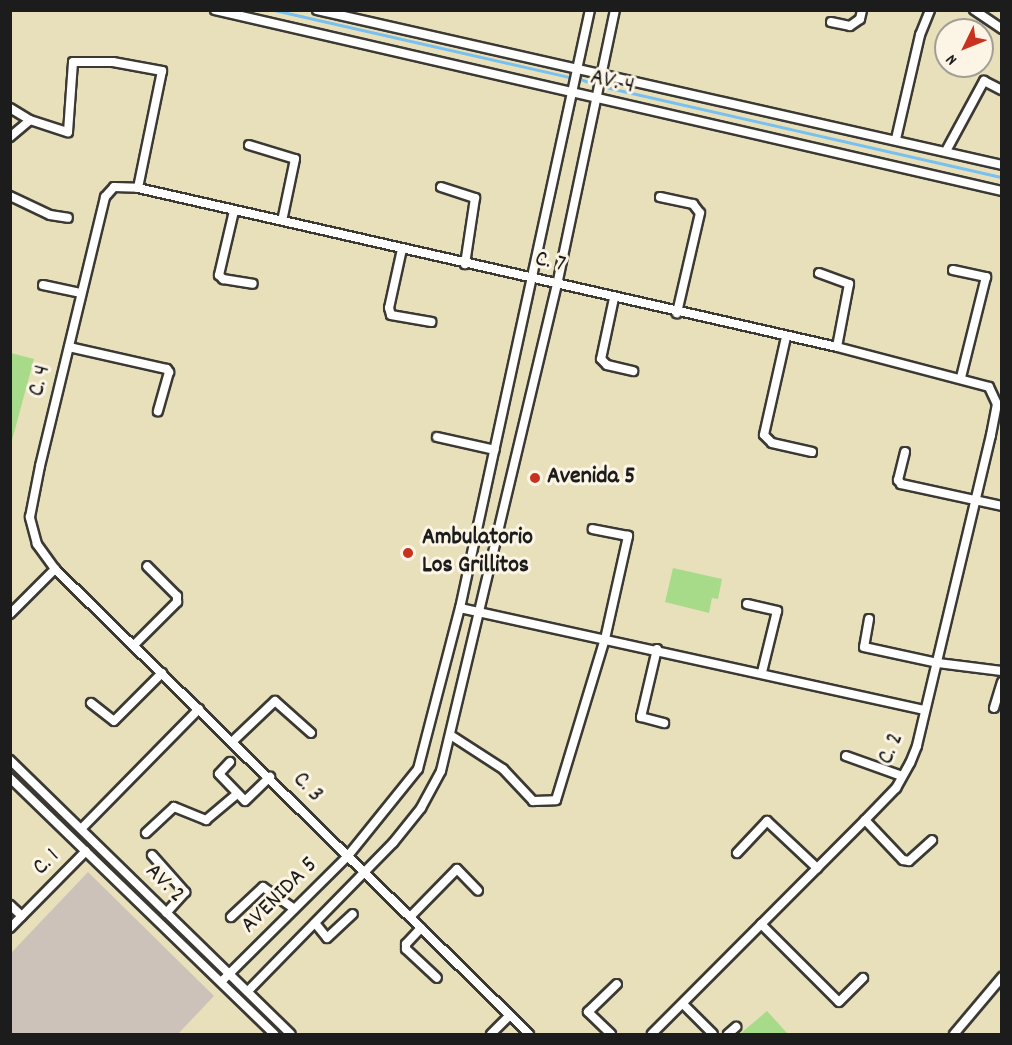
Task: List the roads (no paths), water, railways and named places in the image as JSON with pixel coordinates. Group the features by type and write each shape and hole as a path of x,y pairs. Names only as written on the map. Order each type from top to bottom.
{"street":[{"name":"AV. 4","path":"215,10 596,100 1002,191"},
{"name":"AV. 4","path":"317,10 577,70 896,139 1002,165"},
{"name":"AVENIDA 5","path":"222,981 347,857 417,769 460,608 590,10"},
{"path":"249,990 363,873 421,808 441,771 452,736 556,285 615,10"},
{"path":"831,22 850,26 860,20 862,10"},
{"path":"896,139 920,35 930,10"},
{"path":"974,10 1002,29"},
{"path":"10,108 30,120 68,132 73,62 113,62 162,71 138,188"},
{"path":"946,151 984,81 1002,90"},
{"path":"10,137 30,120"},
{"path":"249,145 295,159 282,221"},
{"name":"C. 7","path":"105,197 119,185 138,188 677,313 837,347 961,377 989,387"},
{"path":"441,187 475,198 465,264"},
{"path":"10,196 50,215 68,218"},
{"name":"C. 4","path":"56,569 37,544 30,517 105,197"},
{"path":"660,197 693,204 700,213 677,313"},
{"path":"234,211 219,275 223,279 253,284"},
{"path":"402,249 389,308 391,315 431,322"},
{"path":"953,270 986,277 961,377"},
{"path":"819,273 849,284 837,347"},
{"path":"44,285 81,293"},
{"path":"614,298 602,359 607,365 633,371"},
{"path":"786,337 764,435 772,443 812,452"},
{"path":"69,347 167,369 169,372 158,411"},
{"name":"C. 2","path":"652,1035 866,820 902,776 917,746 976,500 996,404 989,387"},
{"path":"437,437 495,450"},
{"path":"905,452 898,480 901,484 1002,506"},
{"path":"452,736 503,769 533,801 556,800 605,639 628,536 593,529"},
{"path":"134,645 177,602 177,596 147,566"},
{"path":"10,614 56,569"},
{"name":"C. 3","path":"56,569 270,777 363,873 529,1035"},
{"path":"747,604 777,611 762,672"},
{"path":"460,608 480,610 925,710"},
{"path":"869,619 864,647 938,663 1002,671"},
{"path":"657,650 641,717 664,723"},
{"path":"91,703 114,721 162,673"},
{"path":"994,708 1002,682"},
{"path":"233,741 275,701 311,733"},
{"path":"82,828 199,709"},
{"path":"846,756 902,776"},
{"name":"AV. 2","path":"10,760 82,828 166,913 249,990 291,1035"},
{"path":"230,762 219,774 244,801 270,777"},
{"name":"AV. 2","path":"10,778 222,981 274,1035"},
{"path":"146,833 174,807 206,820 236,795"},
{"path":"866,820 903,860 909,861 932,840"},
{"path":"736,854 768,821 817,867"},
{"name":"C. 1","path":"10,928 86,851"},
{"path":"152,855 185,892 166,913"},
{"path":"410,918 457,869 478,891"},
{"path":"231,917 263,888 294,909"},
{"path":"10,905 22,916"},
{"path":"315,923 327,938 353,914"},
{"path":"760,924 839,1002 863,978"},
{"path":"420,928 406,944 406,949 437,978"},
{"path":"954,1035 1002,976"},
{"path":"611,1035 588,1012 617,984"},
{"path":"683,1004 713,1035"},
{"path":"491,1035 509,1016"},
{"path":"728,1035 736,1027"}],"waterway":[{"path":"274,10 570,77"},
{"path":"580,79 594,84"},
{"path":"605,87 1002,177"}],"place":[{"name":"Avenida 5","path":"535,478"},
{"name":"Ambulatorio Los Grillitos","path":"408,553"}]}
